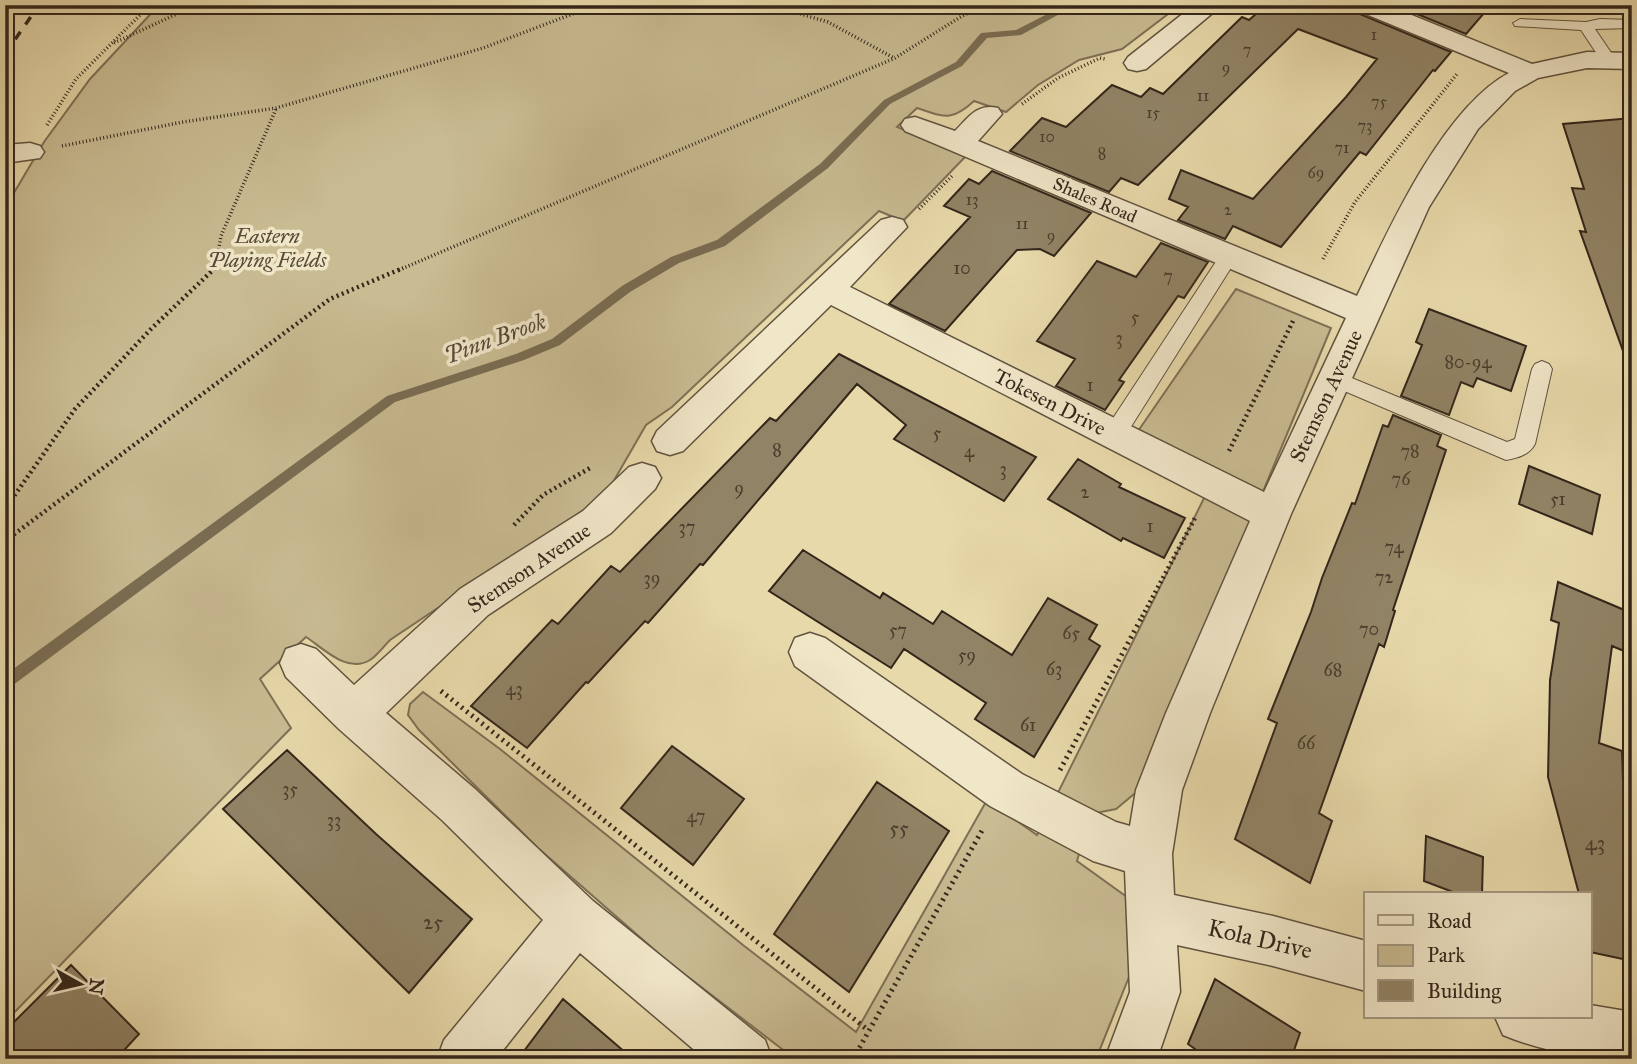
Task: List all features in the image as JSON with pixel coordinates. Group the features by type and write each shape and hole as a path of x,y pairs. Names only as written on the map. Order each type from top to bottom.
{"street":[{"path":"1138,62 1210,5"},
{"path":"1365,5 1530,72"},
{"name":"Stemson Avenue","path":"1131,1059 1155,992 1149,854 1159,790 1188,713 1272,514 1414,207 1467,124 1506,85 1530,72 1587,60 1620,60"},
{"path":"960,143 988,114"},
{"name":"Shales Road","path":"915,125 1364,312"},
{"path":"670,441 892,227"},
{"name":"Tokesen Drive","path":"829,290 1272,514"},
{"name":"Stemson Avenue","path":"354,714 474,602 597,522 642,478"},
{"path":"810,652 1022,800 1110,844 1149,854"},
{"path":"301,663 354,714 459,805 576,918 746,1059"},
{"name":"Kola Drive","path":"1153,915 1273,941 1364,965"},
{"path":"463,1059 576,918"},
{"path":"1524,1018 1632,1038"}],"lane":[{"path":"1520,23 1586,26 1600,23 1632,24"},
{"path":"1586,26 1620,60"},
{"path":"1114,435 1230,256"},
{"path":"1335,380 1506,451 1524,444 1542,369"}],"path":[{"path":"18,153 76,79 150,5"},
{"path":"108,46 196,5"},
{"path":"18,153 183,122 276,108 482,48 596,5"},
{"path":"770,5 828,22 895,58"},
{"path":"5,541 330,299 895,58 931,38 962,15 986,5"},
{"path":"853,1059 868,1030 1022,800 1214,485 1309,289 1355,202 1433,102 1480,52"},
{"path":"5,509 75,410 152,328 215,270 221,236 276,108"},
{"path":"408,666 868,1030"}],"green space":[{"name":"Eastern Playing Fields","path":"159,5 1180,5 1122,49 1079,60 1038,85 1006,112 974,101 959,112 947,116 917,108 897,127 966,156 903,221 879,211 672,407 646,425 605,496 390,640 373,658 361,663 344,662 306,637 260,679 291,728 5,1022 5,208 44,142 90,79"},
{"path":"1236,289 1331,328 1139,790 1116,809 1090,814 1077,861 1127,897 1137,957 1096,1059 795,1059 666,960 538,848 419,730 408,715 410,704 423,692 500,749 743,945 856,1032 987,800 1037,835 1218,470 1136,434"}],"building":[{"path":"1245,5 1351,5 1355,12 1451,52 1435,71 1433,70 1366,155 1360,152 1281,247 1233,226 1225,239 1178,220 1188,207 1169,199 1181,170 1253,199 1377,59 1298,29 1138,185 1121,178 1109,192 1010,151 1042,118 1066,127 1112,85 1141,97 1150,88 1163,94 1242,17 1249,20 1257,13 1244,8"},
{"path":"1395,5 1491,5 1466,34"},
{"path":"1632,118 1632,361 1627,362 1580,231 1586,232 1572,188 1584,189 1563,124"},
{"path":"992,171 1091,213 1054,256 1040,249 1017,250 945,331 889,304 970,217 944,206 969,179 979,184"},
{"path":"1161,243 1208,262 1184,298 1178,296 1119,380 1124,382 1105,410 1056,386 1075,359 1037,341 1097,261 1136,277"},
{"path":"1429,309 1526,346 1511,391 1477,378 1473,387 1461,382 1449,415 1401,396 1422,345 1416,342"},
{"path":"839,354 1036,457 1004,501 894,439 906,425 857,384 703,565 700,564 648,623 645,621 588,683 586,682 527,748 471,706 552,620 558,624 611,566 620,572 770,418 776,421"},
{"path":"1393,415 1441,435 1437,446 1446,450 1393,610 1395,611 1384,647 1379,644 1319,813 1332,821 1310,883 1235,839 1277,723 1268,719 1352,503 1355,504 1383,425 1388,427"},
{"path":"1078,459 1121,484 1119,487 1185,518 1164,558 1123,538 1121,541 1048,499"},
{"path":"1529,466 1600,495 1592,534 1519,504"},
{"path":"803,550 880,598 883,593 933,624 942,611 1012,655 1048,598 1097,625 1089,639 1100,646 1034,757 975,719 986,703 904,649 891,668 769,591"},
{"path":"1558,582 1629,612 1624,651 1612,646 1599,743 1622,751 1625,842 1632,843 1632,961 1592,952 1592,892 1578,892 1548,777 1550,680 1559,623 1551,620"},
{"path":"672,746 744,799 693,865 621,808"},
{"path":"287,750 472,919 409,993 223,809"},
{"path":"877,782 949,831 849,992 774,934"},
{"path":"1426,836 1483,857 1482,892 1453,892 1424,881"},
{"path":"71,965 139,1034 116,1059 5,1059 5,1031"},
{"path":"1215,979 1300,1033 1291,1059 1209,1059 1188,1044"},
{"path":"563,999 633,1059 518,1059"}],"waterway":[{"name":"Pinn Brook","path":"5,684 391,399 520,357 556,342 626,289 675,260 721,243 824,166 887,102 959,64 984,35 1018,33 1072,5"}],"railway":[{"path":"5,25 19,5"},
{"path":"5,54 39,5"}]}
